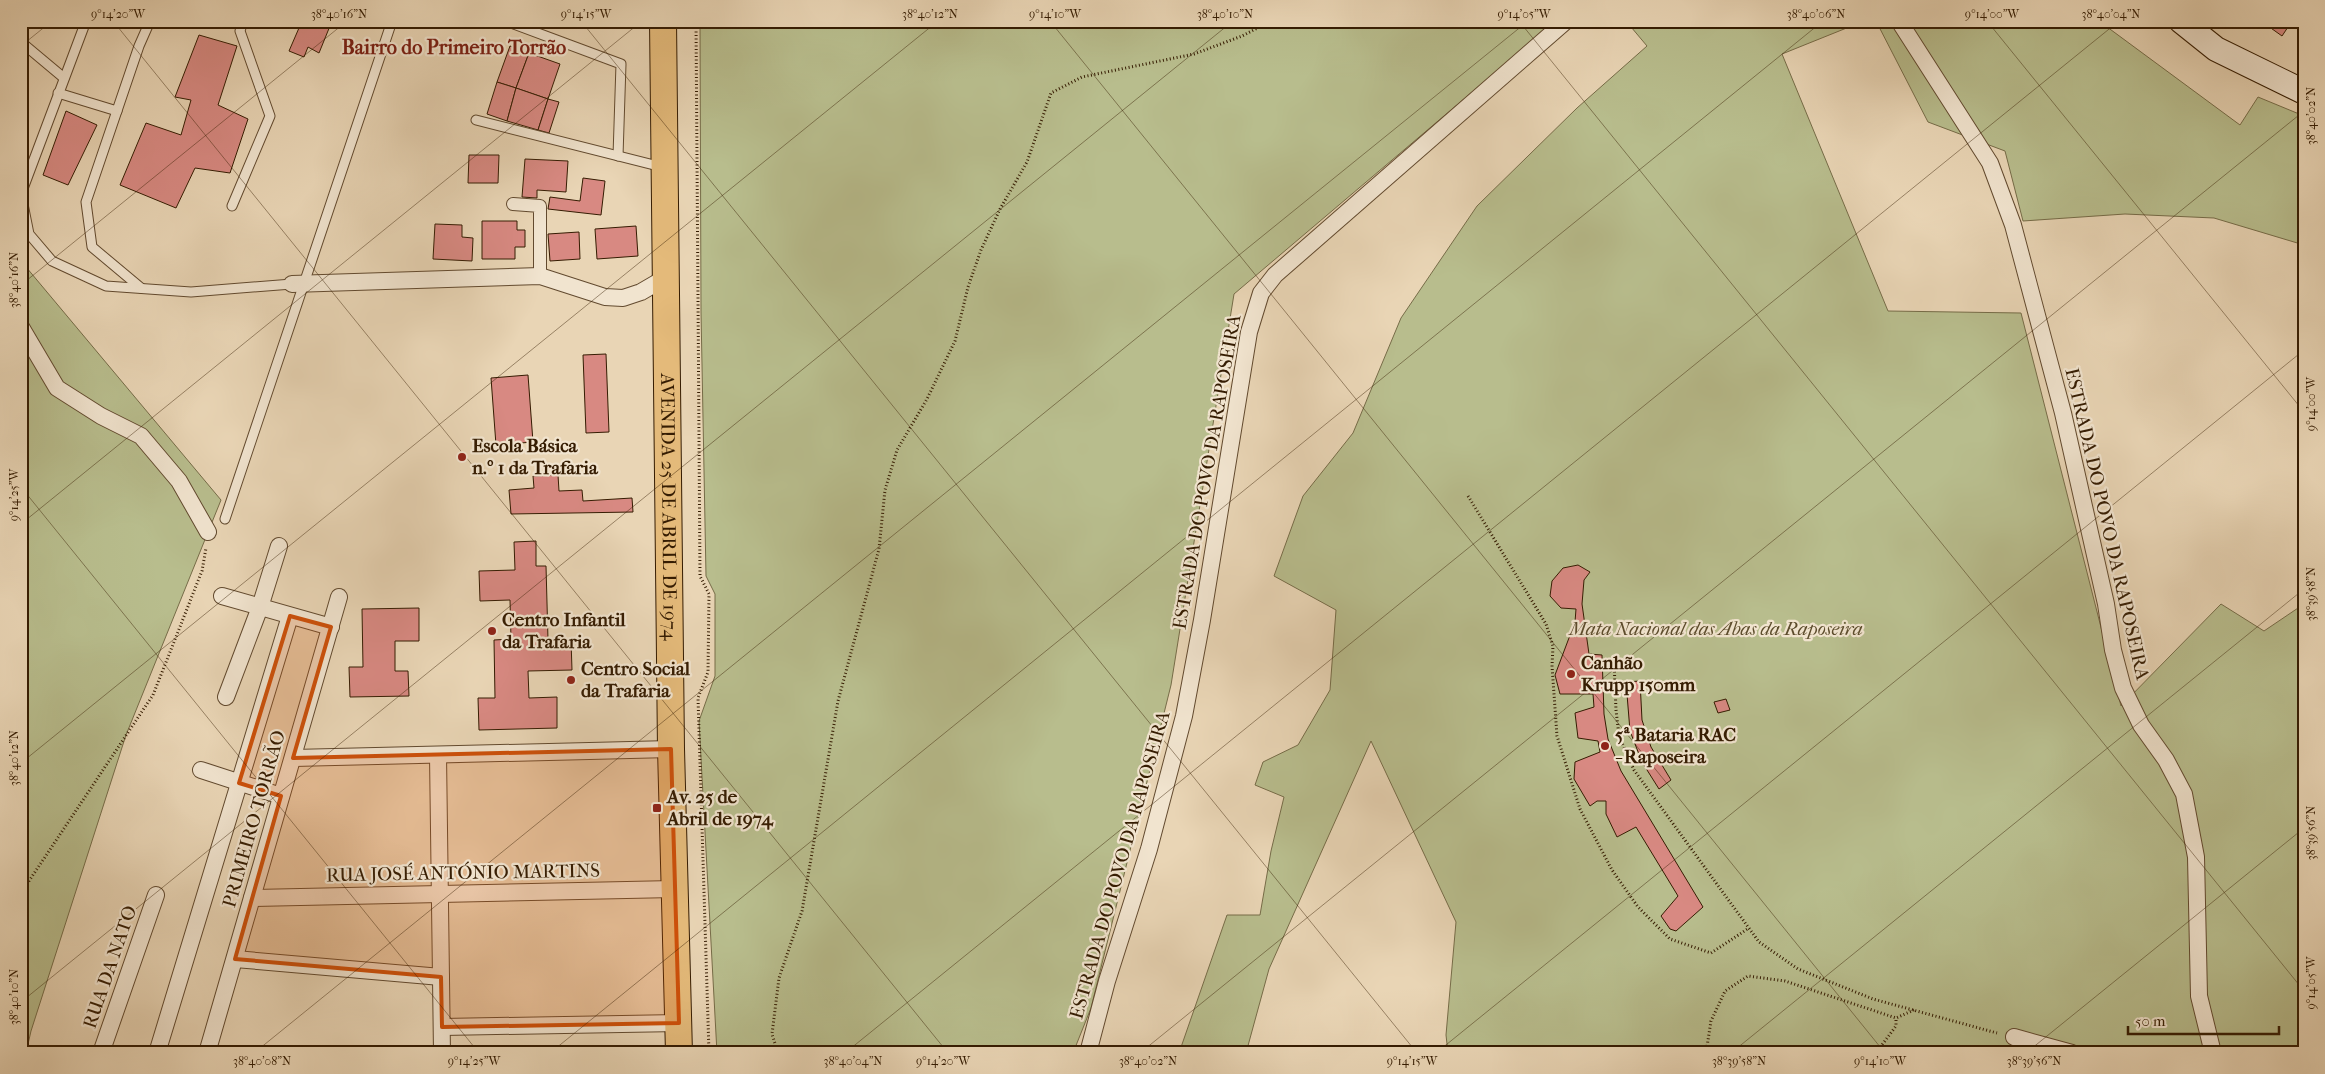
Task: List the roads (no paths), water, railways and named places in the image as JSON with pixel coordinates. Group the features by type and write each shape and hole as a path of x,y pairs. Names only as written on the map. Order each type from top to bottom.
{"main road":[{"name":"AVENIDA 25 DE ABRIL DE 1974","path":"663,21 670,749 680,1053"},
{"path":"2181,21 2216,48 2304,92"}],"street":[{"name":"ESTRADA DO POVO DA RAPOSEIRA","path":"1088,1053 1107,981 1149,849 1184,716 1202,620 1249,332 1261,293 1275,275 1566,21"},
{"name":"ESTRADA DO POVO DA RAPOSEIRA","path":"1899,21 1990,163 2013,225 2063,413 2106,604 2113,650 2123,688 2141,725 2166,760 2184,794 2196,857 2199,996 2213,1053"},
{"path":"513,204 540,206 540,276"},
{"path":"298,284 540,276 604,296 622,298 641,292 665,278"},
{"path":"21,327 57,388 101,416 141,436 179,482 208,532"},
{"path":"226,696 260,607 279,546"},
{"path":"222,596 330,627"},
{"name":"PRIMEIRO TORRÃO","path":"207,1053 339,597"},
{"name":"PRIMEIRO TORRÃO","path":"157,1053 290,616"},
{"path":"292,758 670,749"},
{"path":"438,755 442,1053"},
{"path":"202,770 281,796"},
{"name":"RUA JOSÉ ANTÓNIO MARTINS","path":"252,898 674,888"},
{"name":"RUA DA NATO","path":"101,1053 156,895"},
{"path":"235,959 441,977"},
{"path":"442,1027 679,1023"},
{"path":"2014,1037 2072,1053"}],"lane":[{"path":"86,21 21,194 29,234 52,261 106,286 191,292 298,284"},
{"path":"142,288 92,248 86,202 150,21"},
{"path":"232,206 270,116 240,31 244,21"},
{"path":"225,520 298,284 392,21"},
{"path":"508,21 621,64 618,156"},
{"path":"21,42 64,78"},
{"path":"58,93 117,111"},
{"path":"476,120 664,167"}],"place":[{"name":"Escola Básica n.º 1 da Trafaria","path":"462,457"},
{"name":"Centro Infantil da Trafaria","path":"492,631"},
{"name":"Canhão Krupp 150mm","path":"1571,674"},
{"name":"Centro Social da Trafaria","path":"571,680"},
{"name":"5ª Bataria RAC - Raposeira","path":"1605,746"},
{"name":"Av. 25 de Abril de 1974","path":"657,808"}],"district":[{"name":"Bairro do Primeiro Torrão","path":"454,47"}],"park label":[{"name":"Mata Nacional das Abas da Raposeira","path":"1716,629"}]}
